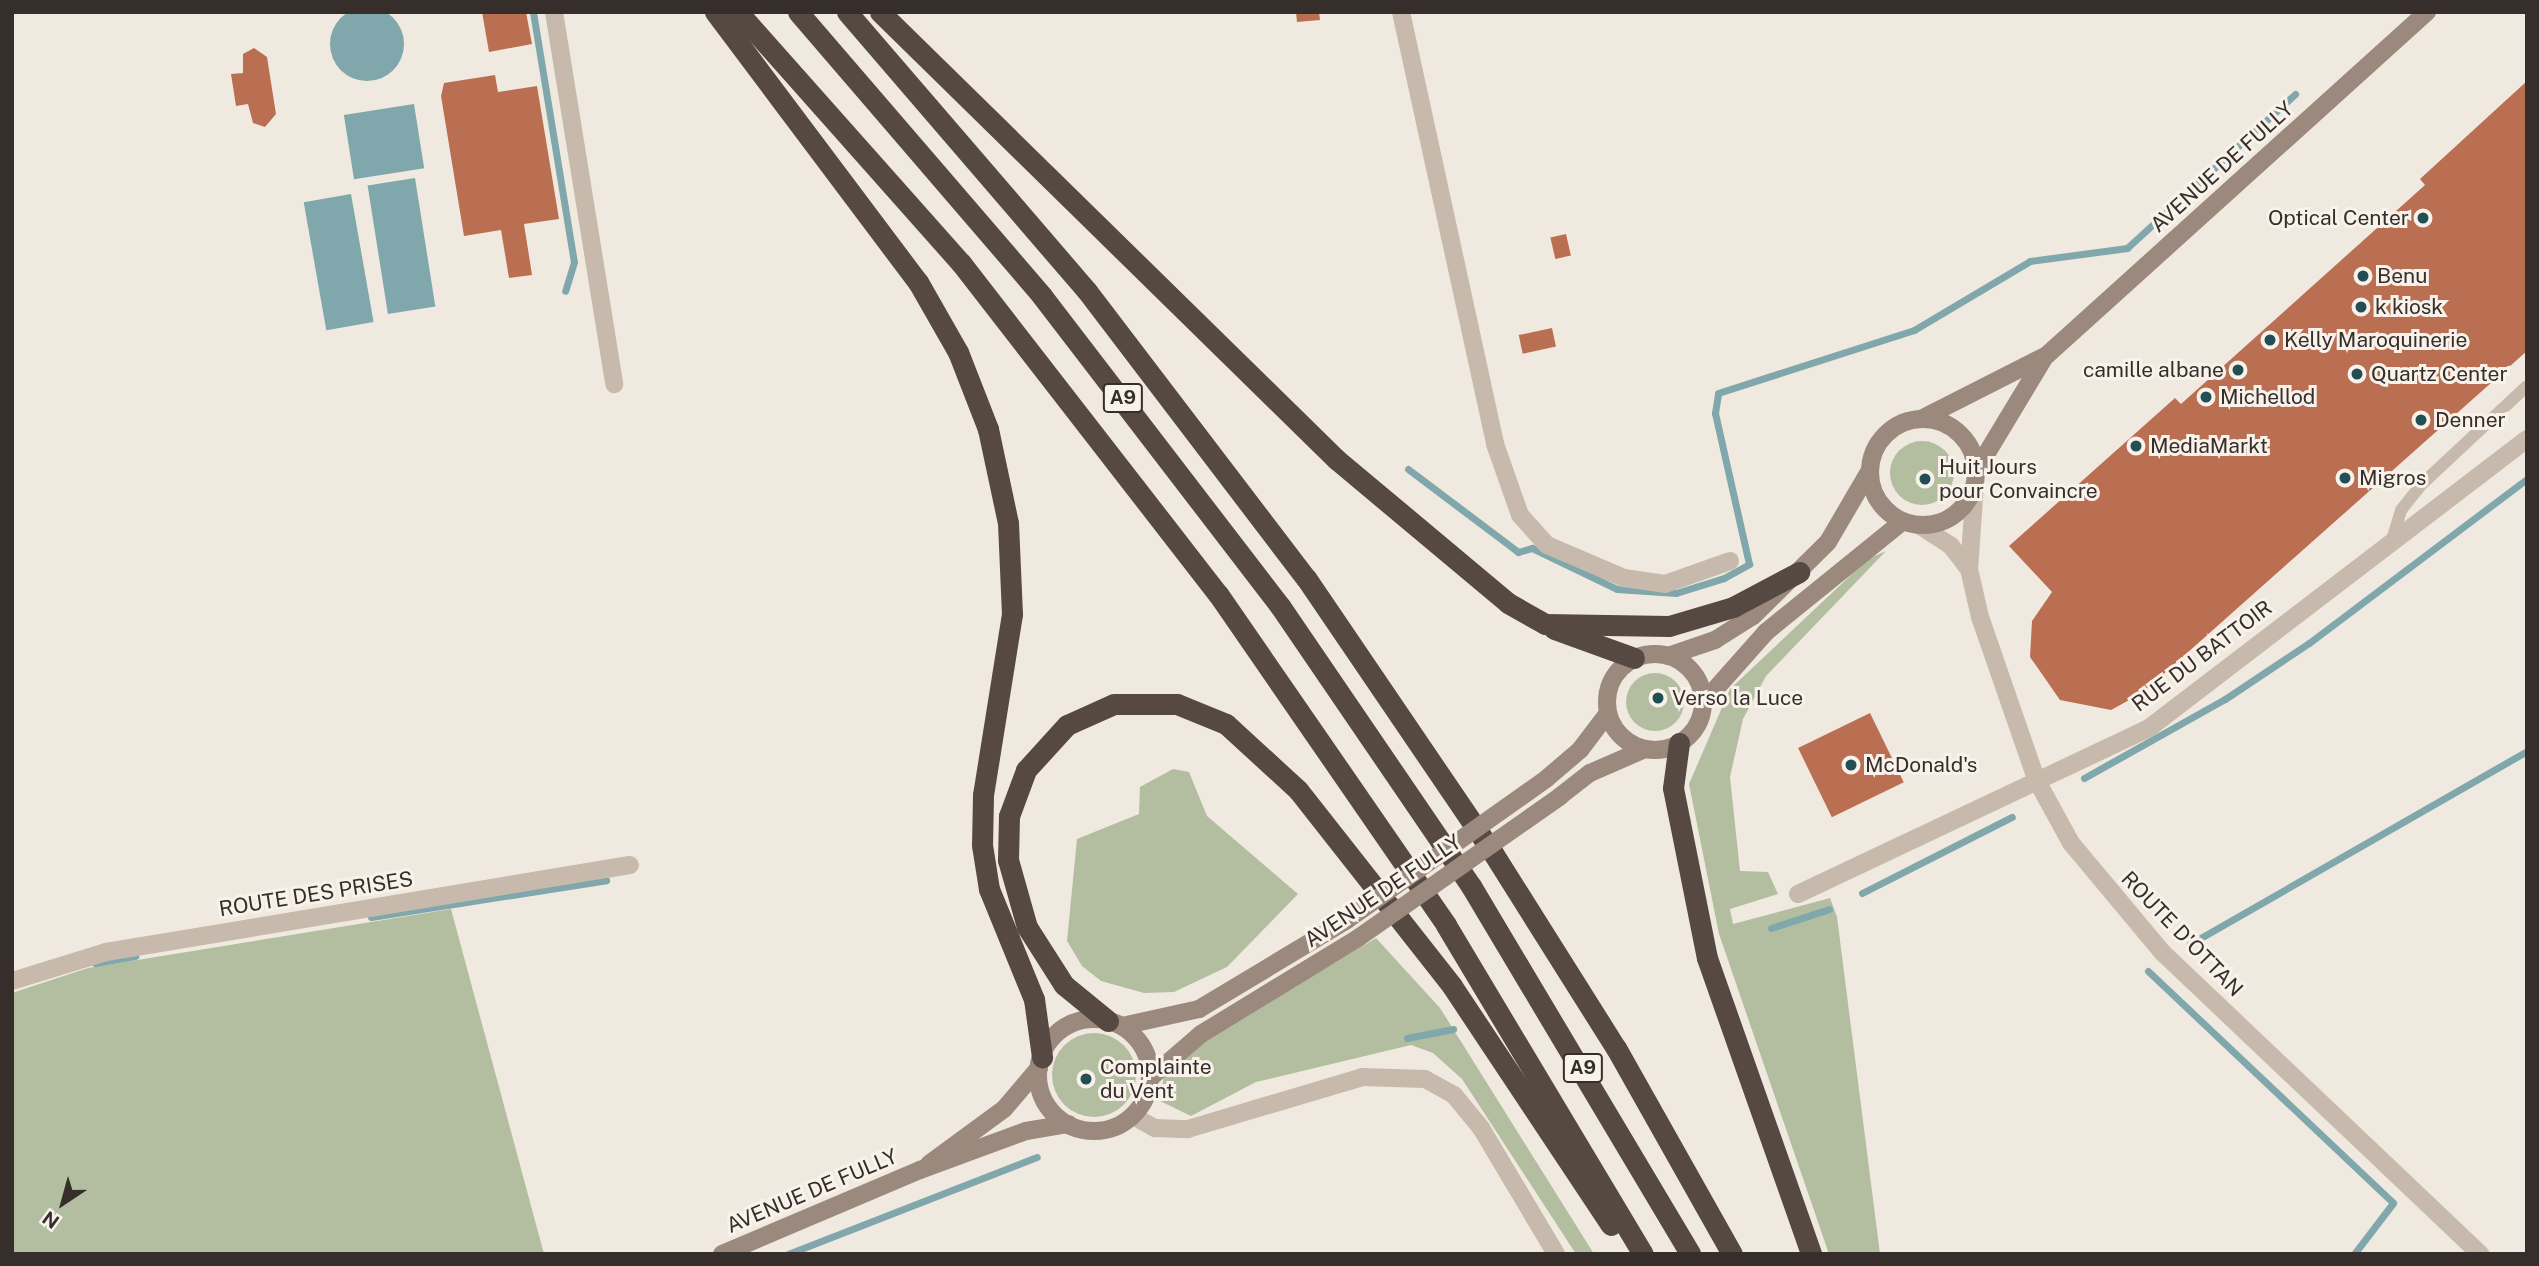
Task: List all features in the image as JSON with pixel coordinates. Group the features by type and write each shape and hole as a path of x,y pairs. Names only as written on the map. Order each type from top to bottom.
{"highway":[{"path":"715,12 918,282 958,352 988,429 1008,523 1012,614 983,795 982,845 989,889 1034,999 1040,1062"},
{"path":"738,12 961,263 1233,614 1446,925 1643,1254"},
{"name":"A9","path":"798,12 1034,286 1280,606 1471,886 1690,1254"},
{"name":"A9","path":"847,12 1087,291 1306,578 1507,874 1732,1254"},
{"path":"880,12 1366,486 1470,575 1545,624 1634,658"},
{"path":"1545,624 1669,626 1733,607 1799,572"},
{"path":"1115,1023 1064,985 1027,927 1008,860 1011,805 1032,761 1078,718 1126,702 1177,704 1226,724 1298,790 1452,986 1630,1254"},
{"path":"1679,743 1673,788 1707,958 1811,1254"}],"main road":[{"name":"AVENUE DE FULLY","path":"1921,419 2047,355 2427,12"},
{"name":"AVENUE DE FULLY","path":"1975,477 2047,355"},
{"path":"1921,419 1959,433 1975,477 1955,514 1911,523 1766,632 1703,703 1694,729 1679,743 1645,749 1619,734 1608,713 1610,684 1634,658 1668,656 1732,632 1799,572 1844,520 1888,432 1921,419"},
{"path":"1870,469 1878,500 1911,523"},
{"path":"1668,656 1693,674 1703,703"},
{"name":"AVENUE DE FULLY","path":"1115,1023 1199,1009 1347,920 1546,779 1580,751 1608,713"},
{"name":"AVENUE DE FULLY","path":"1150,1077 1201,1034 1358,938 1600,768 1645,749"},
{"path":"1115,1023 1143,1048 1150,1077 1133,1116 1097,1131 1068,1124 1045,1100 1040,1062 1068,1026 1115,1023"},
{"name":"AVENUE DE FULLY","path":"920,1170 1004,1109 1040,1062"},
{"name":"AVENUE DE FULLY","path":"722,1254 920,1170 1026,1131 1068,1124"}],"street":[{"path":"554,12 614,384"},
{"path":"1401,12 1495,444 1520,515 1547,545 1624,578 1665,584 1730,561"},
{"name":"RUE DU BATTOIR","path":"1798,894 2036,779 2150,728 2527,439"},
{"name":"ROUTE D'OTTAN","path":"1975,477 1969,569 2002,693 2036,779 2071,843 2130,919 2480,1254"},
{"name":"ROUTE D'OTTAN","path":"1911,523 1940,536 1969,569"},
{"name":"ROUTE DES PRISES","path":"12,981 106,953 630,865"},
{"path":"1133,1116 1155,1128 1188,1129 1362,1077 1425,1079 1454,1095 1480,1128 1556,1254"}],"lane":[{"path":"2392,540 2401,510 2423,483 2527,386"}],"green space":[{"path":"1922,441 1940,447 1948,455 1954,473 1948,491 1940,499 1922,505 1904,499 1896,491 1890,473 1896,455 1904,447"},
{"path":"1886,551 1766,676 1743,719 1730,777 1740,871 1768,872 1778,894 1730,909 1733,924 1830,898 1837,917 1880,1254 1829,1254 1719,934 1689,784 1730,689 1868,559"},
{"path":"1655,673 1676,681 1684,702 1676,723 1655,731 1634,723 1626,702 1634,681"},
{"path":"1173,769 1189,772 1207,816 1298,894 1227,967 1174,992 1144,993 1101,981 1082,966 1067,941 1077,839 1139,814 1140,787"},
{"path":"451,909 544,1254 12,1254 12,993 88,968"},
{"path":"1376,938 1440,1008 1594,1254 1576,1254 1462,1079 1433,1053 1411,1045 1256,1082 1191,1116 1160,1101 1164,1075 1201,1043"},
{"path":"1094,1033 1110,1036 1124,1045 1133,1059 1136,1075 1133,1091 1124,1105 1110,1114 1094,1117 1078,1114 1064,1105 1055,1091 1052,1075 1055,1059 1064,1045 1078,1036"}],"water":[{"path":"367,7 388,13 398,23 404,44 398,65 388,75 367,81 346,75 336,65 330,44 336,23 346,13"},
{"path":"414,104 424,168 354,179 344,115"},
{"path":"415,178 435,306 388,314 368,186"},
{"path":"351,194 374,322 326,330 304,202"}],"building":[{"path":"482,12 526,12 532,44 489,52"},
{"path":"1296,12 1319,12 1320,20 1297,22"},
{"path":"254,48 267,57 276,114 265,127 253,123 248,104 236,106 231,74 243,73 243,54"},
{"path":"495,75 498,92 537,86 559,219 524,224 532,275 509,278 501,230 464,236 441,96 444,83"},
{"name":"Quartz Center","path":"2527,81 2527,351 2142,693 2111,710 2060,700 2030,657 2032,621 2052,592 2009,546 2175,398 2181,404 2425,185 2420,179"},
{"path":"1566,234 1571,255 1555,259 1550,238"},
{"path":"1552,328 1556,347 1523,354 1519,335"},
{"name":"McDonald's","path":"1870,713 1904,782 1832,817 1798,748"}],"waterway":[{"path":"533,12 574,262 565,291"},
{"path":"1408,469 1518,552 1532,548 1617,589 1676,593 1724,578 1749,564 1715,413 1718,393 1914,330 2030,261 2127,248 2295,94"},
{"path":"2084,778 2225,699 2309,643 2527,479"},
{"path":"2190,944 2527,751"},
{"path":"1862,893 2012,817"},
{"path":"371,917 606,880"},
{"path":"1771,928 1829,909"},
{"path":"95,963 135,956"},
{"path":"2148,971 2393,1203 2354,1254"},
{"path":"1407,1038 1453,1029"},
{"path":"788,1254 1037,1157"}],"place":[{"name":"Optical Center","path":"2423,218"},
{"name":"Benu","path":"2363,276"},
{"name":"k kiosk","path":"2361,307"},
{"name":"Kelly Maroquinerie","path":"2270,340"},
{"name":"camille albane","path":"2238,370"},
{"name":"Quartz Center","path":"2357,374"},
{"name":"Michellod","path":"2206,397"},
{"name":"Denner","path":"2421,420"},
{"name":"MediaMarkt","path":"2136,446"},
{"name":"Migros","path":"2345,478"},
{"name":"Huit Jours pour Convaincre","path":"1925,479"},
{"name":"Verso la Luce","path":"1658,698"},
{"name":"McDonald's","path":"1851,765"},
{"name":"Complainte du Vent","path":"1086,1079"}]}
